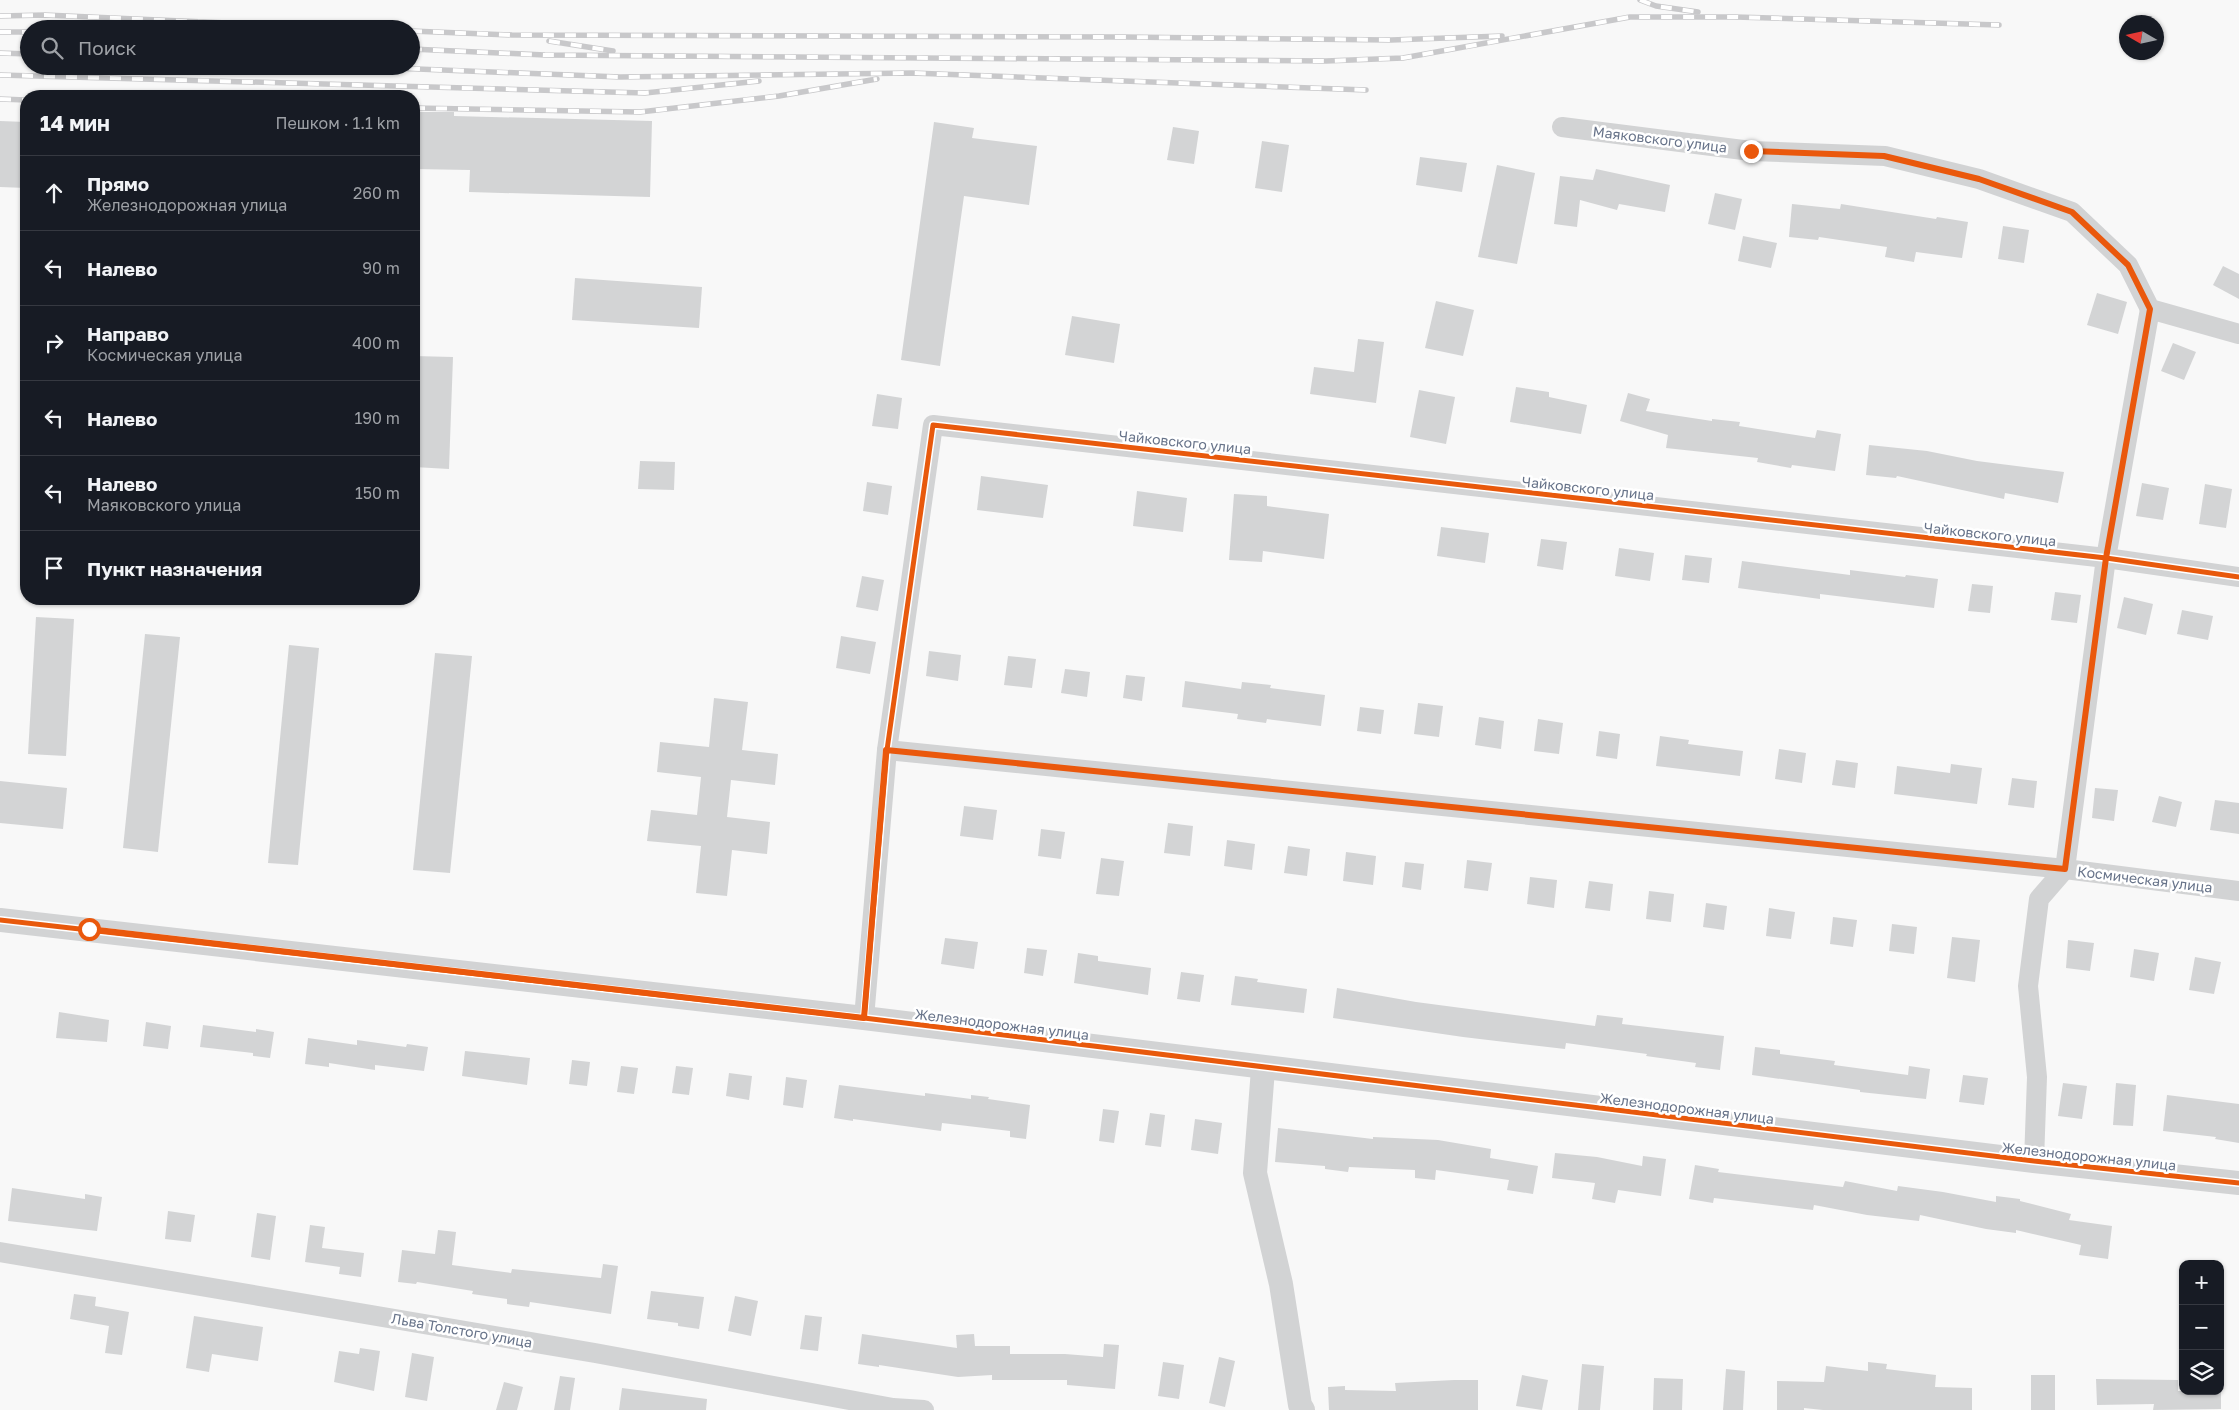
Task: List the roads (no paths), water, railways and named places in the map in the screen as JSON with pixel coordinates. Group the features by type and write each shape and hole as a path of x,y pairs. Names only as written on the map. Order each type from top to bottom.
{"street":[{"name":"Маяковского улица","path":"1562,127 1751,151 1884,156 1979,179 2072,212 2128,265 2150,309"},
{"path":"2034,1162 2037,1078 2028,986 2039,899 2065,869 2106,558 2150,309 2239,334"},
{"name":"Чайковского улица","path":"886,750 933,425 2106,558 2239,577"},
{"path":"864,1018 886,750"},
{"name":"Космическая улица","path":"886,750 2065,869 2239,891"},
{"name":"Железнодорожная улица","path":"0,920 864,1018 1263,1069 2034,1162 2239,1183"},
{"path":"1263,1069 1255,1173 1281,1284 1294,1370 1303,1410"},
{"name":"Льва Толстого улица","path":"0,1252 595,1352 893,1408 924,1410"}],"railway":[{"path":"1640,0 1656,6 1698,12"},
{"path":"0,16 45,15 159,20"},
{"path":"420,49 545,55 1326,61 1403,58 1630,17 1735,17 1999,25"},
{"path":"420,31 512,35 1391,40 1502,36"},
{"path":"0,32 20,32"},
{"path":"549,41 613,51"},
{"path":"0,53 20,54"},
{"path":"420,69 620,77 912,73 1366,90"},
{"path":"0,75 645,93 759,81"},
{"path":"420,108 640,112 779,96 877,79"},
{"path":"0,99 20,100"}]}
